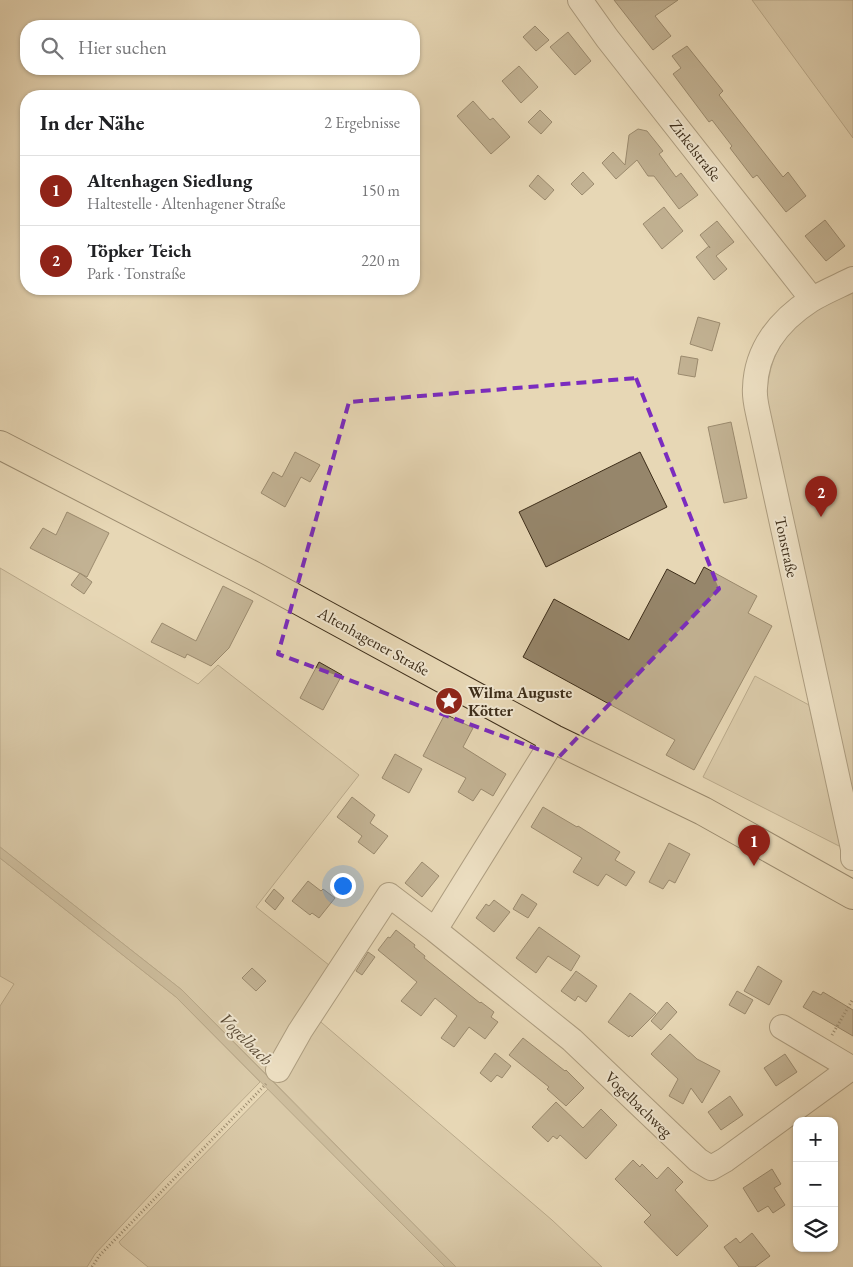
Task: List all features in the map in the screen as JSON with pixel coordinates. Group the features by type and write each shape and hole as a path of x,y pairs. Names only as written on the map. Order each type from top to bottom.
{"main road":[{"name":"Altenhagener Straße","path":"0,445 254,576 554,739 851,884"}],"street":[{"name":"Zirkelstraße","path":"580,0 812,299"},
{"name":"Tonstraße","path":"853,279 812,299 782,323 761,354 756,369 754,390 853,849 853,858"},
{"path":"435,930 554,739"},
{"name":"Vogelbachweg","path":"278,1070 300,1031 388,895 435,930 572,1040 698,1160 711,1168 852,1069 782,1028"}],"path":[{"path":"823,1051 853,999"},
{"path":"92,1267 99,1256 260,1091"}],"highlighted area":[{"path":"636,378 719,589 559,757 278,654 349,402"}],"shaded area":[{"path":"752,0 853,0 853,138"},
{"path":"853,289 853,802 769,419 767,386 773,361 780,346 789,334 811,314"},
{"path":"0,568 198,684 218,665 359,775 256,907 334,969 272,1068 266,1074 182,990 0,847"},
{"path":"755,676 809,705 841,847 703,777"},
{"path":"0,847 182,990 456,1267 445,1267 176,997 0,858"},
{"path":"0,858 176,997 260,1082 164,1180 95,1254 87,1267 0,1267 0,1006 14,984 0,976"},
{"path":"315,1017 552,1220 602,1267 456,1267 274,1082"},
{"path":"268,1089 445,1267 148,1267 121,1245 119,1242"}],"building":[{"path":"614,0 678,0 655,16 671,36 653,50"},
{"path":"535,26 549,40 536,51 523,37"},
{"path":"568,32 591,61 575,75 550,47"},
{"path":"687,46 723,91 719,95 783,177 788,172 806,196 786,212 757,175 753,178 712,120 709,122 673,74 681,68 672,56"},
{"path":"519,66 538,87 521,103 502,81"},
{"path":"473,101 490,120 493,118 510,137 491,154 457,116"},
{"path":"540,110 552,122 541,134 528,122"},
{"path":"638,129 647,131 663,151 659,154 676,177 681,173 698,195 679,209 654,176 648,176 637,160 616,179 602,163 613,152 625,165 629,135"},
{"path":"583,172 594,184 582,195 571,184"},
{"path":"538,175 554,190 545,200 529,186"},
{"path":"664,207 683,231 662,249 643,224"},
{"path":"825,220 845,246 826,261 805,236"},
{"path":"717,221 734,242 716,256 727,269 714,280 696,257 709,246 700,235"},
{"path":"698,317 720,323 712,351 690,344"},
{"path":"681,356 698,359 695,377 678,374"},
{"path":"731,422 747,498 724,503 708,427"},
{"path":"295,452 320,465 310,482 301,477 285,507 261,493 273,472 282,477"},
{"path":"640,452 667,507 546,567 519,512"},
{"path":"67,512 109,533 87,577 30,548 43,528 56,535"},
{"path":"704,567 757,596 748,613 772,626 694,770 666,755 675,740 523,657 554,599 629,640 667,569 695,584"},
{"path":"80,573 92,582 84,594 71,585"},
{"path":"223,586 253,601 229,648 211,666 187,654 185,658 151,642 162,623 196,641"},
{"path":"319,662 342,675 323,710 300,698"},
{"path":"445,714 473,728 463,747 506,774 493,796 481,789 473,801 458,792 466,778 423,756"},
{"path":"395,754 422,769 409,793 382,778"},
{"path":"352,797 375,815 370,823 388,836 374,854 358,842 362,836 337,817"},
{"path":"543,807 620,852 615,860 635,872 626,886 606,874 598,886 573,872 582,858 531,827"},
{"path":"669,843 690,854 675,883 669,880 663,889 649,882"},
{"path":"422,862 439,876 422,897 405,883"},
{"path":"308,881 321,891 323,889 335,898 319,918 312,913 310,915 292,901"},
{"path":"274,889 284,898 275,910 265,901"},
{"path":"522,894 537,904 528,918 513,909"},
{"path":"494,900 510,912 494,932 476,918 486,904 489,906"},
{"path":"539,927 580,956 571,971 548,956 536,973 516,958"},
{"path":"396,930 415,945 414,947 425,956 424,958 494,1012 491,1017 498,1022 485,1039 469,1027 454,1047 441,1038 457,1016 435,998 421,1016 401,1001 417,982 378,950"},
{"path":"368,952 375,957 362,975 356,971"},
{"path":"758,966 782,981 769,1005 744,991"},
{"path":"252,968 266,981 256,991 242,978"},
{"path":"576,971 597,986 586,1002 578,996 575,1001 561,991"},
{"path":"737,991 753,1000 745,1014 729,1005"},
{"path":"813,991 821,995 823,992 853,1010 853,1036 803,1007"},
{"path":"630,993 656,1013 632,1037 630,1035 629,1037 608,1022"},
{"path":"667,1002 677,1012 661,1030 651,1021"},
{"path":"670,1034 697,1059 720,1071 702,1103 691,1088 683,1104 669,1096 678,1079 651,1054"},
{"path":"523,1038 566,1070 584,1088 566,1106 547,1089 549,1087 509,1055"},
{"path":"495,1053 511,1066 502,1078 497,1075 491,1082 480,1073"},
{"path":"785,1054 797,1072 776,1086 764,1068"},
{"path":"730,1096 743,1115 721,1130 708,1112"},
{"path":"556,1102 583,1128 601,1109 617,1125 586,1159 560,1135 557,1139 553,1136 548,1142 532,1127"},
{"path":"633,1160 640,1167 642,1164 657,1179 668,1167 683,1182 675,1190 708,1226 677,1256 644,1222 651,1215 615,1179"},
{"path":"772,1169 781,1184 774,1188 785,1205 773,1213 768,1206 758,1212 743,1188"},
{"path":"752,1233 770,1256 755,1267 739,1267 724,1247 736,1238 740,1243"}],"place":[{"name":"Töpker Teich","path":"821,517"},
{"name":"Wilma Auguste Kötter","path":"449,701"},
{"name":"Altenhagen Siedlung","path":"754,866"}],"water label":[{"name":"Vogelbach","path":"246,1039"}]}
